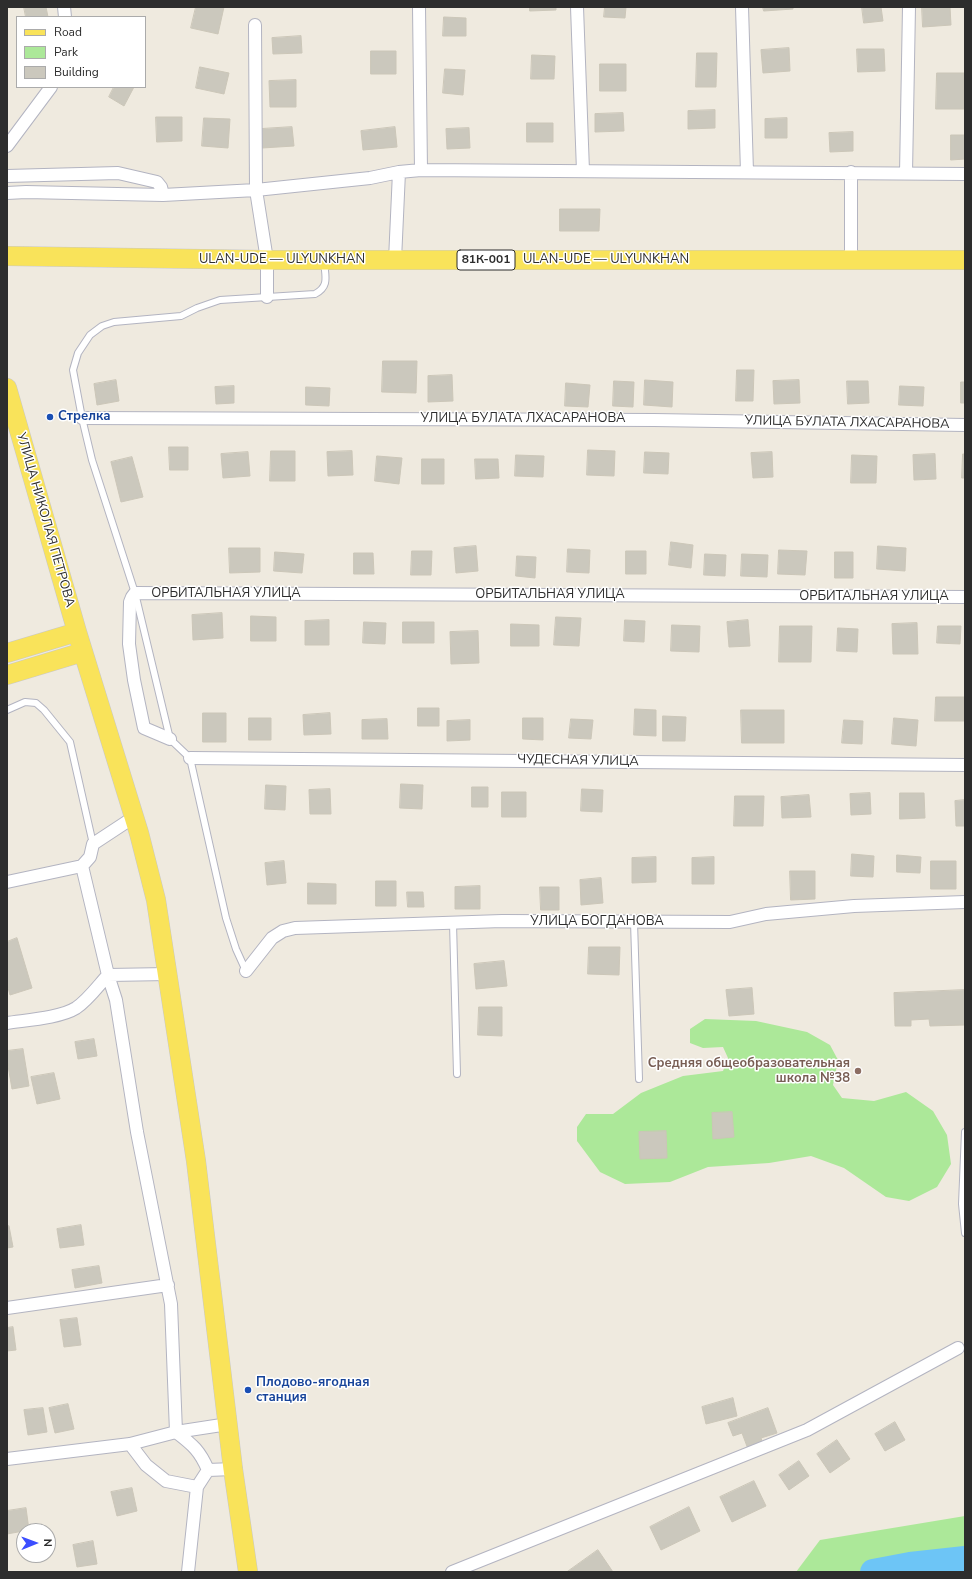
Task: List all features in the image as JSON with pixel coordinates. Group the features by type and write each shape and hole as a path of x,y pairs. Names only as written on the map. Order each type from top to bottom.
{"main road":[{"name":"ULAN-UDE — ULYUNKHAN","path":"7,256 266,260 965,260"},
{"name":"УЛИЦА НИКОЛАЯ ПЕТРОВА","path":"7,388 77,632 134,817 156,900 196,1160 233,1469 248,1572"},
{"path":"7,653 77,632"},
{"path":"7,675 83,652"}],"street":[{"path":"419,7 421,170"},
{"path":"577,7 582,170"},
{"path":"742,7 747,172"},
{"path":"906,173 909,7"},
{"path":"255,25 256,190 266,260 267,296"},
{"path":"7,146 50,88"},
{"path":"7,193 26,192 163,195 256,190 370,178 399,172 421,170 965,174"},
{"path":"396,260 399,172"},
{"path":"851,172 852,260"},
{"path":"7,176 118,173 157,182 161,187 163,195"},
{"name":"УЛИЦА БУЛАТА ЛХАСАРАНОВА","path":"82,418 654,420 965,425"},
{"path":"135,593 130,602 129,644 134,680 144,728 170,739"},
{"name":"ОРБИТАЛЬНАЯ УЛИЦА","path":"135,593 965,597"},
{"name":"ЧУДЕСНАЯ УЛИЦА","path":"190,758 965,765"},
{"path":"7,882 82,866 90,857 93,844 134,817"},
{"path":"82,866 108,975 116,1000 137,1132 168,1285 171,1304 176,1432"},
{"name":"УЛИЦА БОГДАНОВА","path":"246,971 272,938 283,931 295,928 453,923 730,922 766,914 854,906 965,902"},
{"path":"7,1023 65,1013 76,1008 84,1002 108,975 168,974"},
{"path":"7,1308 168,1285"},
{"path":"452,1572 807,1430 958,1348"},
{"path":"7,1459 130,1444 176,1432 228,1424"},
{"path":"176,1432 193,1444 208,1470"},
{"path":"130,1444 146,1465 166,1481 197,1487"},
{"path":"208,1470 233,1469"},
{"path":"188,1572 197,1487 208,1470"}],"lane":[{"path":"246,971 236,949 226,918 190,758 170,739 135,593 92,460 73,370 78,353 90,335 102,326 114,322 181,316 197,308 220,300 315,294 321,291 326,284 324,260"},
{"path":"7,710 25,702 36,703 61,729 70,742 93,844"},
{"path":"634,922 639,1079"},
{"path":"453,923 458,1074"},
{"path":"965,1132 962,1204 965,1233"}],"green space":[{"path":"705,1019 756,1021 807,1032 830,1045 838,1060 833,1085 842,1098 874,1101 906,1092 933,1111 947,1135 951,1164 937,1187 909,1201 886,1197 844,1168 811,1156 769,1163 708,1167 670,1182 625,1184 600,1172 577,1141 577,1127 586,1114 613,1114 641,1093 683,1076 723,1071 728,1058 723,1047 703,1048 690,1043 690,1029"},
{"path":"965,1516 965,1572 796,1572 820,1540"}],"building":[{"path":"24,7 46,7 48,16 26,16"},
{"path":"196,7 224,7 218,34 191,28"},
{"path":"530,7 556,7 556,10 530,11"},
{"path":"605,7 626,7 625,18 604,17"},
{"path":"763,7 793,7 793,9 764,11"},
{"path":"862,7 881,7 883,21 864,23"},
{"path":"922,7 950,7 951,25 923,27"},
{"path":"444,17 466,18 466,36 443,36"},
{"path":"301,36 302,53 273,54 272,38"},
{"path":"789,48 790,71 763,73 761,50"},
{"path":"857,49 884,49 885,71 858,72"},
{"path":"371,51 396,51 396,74 371,74"},
{"path":"697,53 717,53 716,87 696,87"},
{"path":"532,55 555,56 554,79 531,79"},
{"path":"600,64 626,64 626,91 600,91"},
{"path":"200,67 229,73 224,94 196,88"},
{"path":"445,69 465,70 463,95 443,93"},
{"path":"937,73 964,73 964,109 936,109"},
{"path":"296,80 296,107 270,107 269,81"},
{"path":"114,88 133,88 124,106 109,97"},
{"path":"715,110 715,128 688,129 688,111"},
{"path":"623,113 624,131 595,132 595,114"},
{"path":"156,117 182,117 182,141 157,142"},
{"path":"204,118 230,119 228,148 202,146"},
{"path":"787,118 787,138 765,138 765,119"},
{"path":"527,123 553,123 553,142 527,142"},
{"path":"292,127 294,146 262,148 261,129"},
{"path":"395,127 397,147 363,150 361,131"},
{"path":"469,128 470,148 447,149 446,129"},
{"path":"853,132 853,151 830,152 829,133"},
{"path":"951,135 965,135 965,159 951,160"},
{"path":"560,209 600,209 599,231 560,231"},
{"path":"383,361 417,361 416,393 382,392"},
{"path":"737,370 754,370 753,401 736,401"},
{"path":"452,375 453,401 428,402 428,376"},
{"path":"116,380 119,401 97,405 94,384"},
{"path":"645,380 673,382 672,407 644,405"},
{"path":"799,380 800,403 774,404 773,381"},
{"path":"614,381 634,382 633,407 613,406"},
{"path":"847,381 868,381 869,403 848,404"},
{"path":"961,382 965,382 965,403 961,403"},
{"path":"566,383 590,385 588,407 565,406"},
{"path":"234,386 234,403 216,404 215,387"},
{"path":"900,386 924,387 923,406 899,405"},
{"path":"306,387 330,388 329,406 306,405"},
{"path":"169,447 188,447 188,470 170,470"},
{"path":"588,450 615,451 614,476 587,475"},
{"path":"271,451 295,451 295,481 270,481"},
{"path":"352,451 353,475 328,476 327,452"},
{"path":"248,452 250,476 223,478 221,454"},
{"path":"645,452 669,453 668,474 644,473"},
{"path":"772,452 773,477 753,478 751,453"},
{"path":"935,454 936,479 914,480 913,455"},
{"path":"963,454 965,454 965,478 962,478"},
{"path":"516,455 544,456 543,477 515,476"},
{"path":"852,455 877,456 876,483 851,483"},
{"path":"377,456 402,458 399,484 375,481"},
{"path":"132,457 143,497 121,502 111,462"},
{"path":"422,459 444,459 444,484 422,484"},
{"path":"475,459 498,459 499,478 476,479"},
{"path":"671,542 693,545 691,568 669,565"},
{"path":"476,546 478,571 456,573 454,548"},
{"path":"878,546 906,548 905,571 877,569"},
{"path":"229,548 260,548 260,572 230,573"},
{"path":"568,549 590,550 589,573 567,572"},
{"path":"779,550 807,551 805,575 778,574"},
{"path":"412,551 432,551 431,575 411,575"},
{"path":"626,551 646,551 646,574 626,574"},
{"path":"275,552 304,554 302,573 274,571"},
{"path":"835,552 853,552 853,578 835,578"},
{"path":"354,553 373,553 374,574 354,574"},
{"path":"705,554 726,555 725,576 704,575"},
{"path":"742,554 768,555 767,577 741,576"},
{"path":"517,556 536,557 535,578 516,576"},
{"path":"222,613 223,638 193,640 192,615"},
{"path":"251,616 276,617 276,641 251,641"},
{"path":"556,617 581,618 579,646 554,645"},
{"path":"329,620 329,645 305,645 305,621"},
{"path":"625,620 645,621 644,642 624,641"},
{"path":"748,620 750,646 729,647 727,622"},
{"path":"364,622 386,623 385,644 363,643"},
{"path":"403,622 434,622 434,643 403,643"},
{"path":"917,623 918,654 893,654 892,624"},
{"path":"511,624 539,625 539,646 511,646"},
{"path":"672,625 700,626 699,652 671,651"},
{"path":"780,626 812,626 811,662 779,662"},
{"path":"938,626 961,626 960,644 937,643"},
{"path":"838,628 858,629 857,652 837,651"},
{"path":"478,631 479,663 451,664 450,632"},
{"path":"936,697 964,697 964,721 935,721"},
{"path":"418,708 439,708 439,726 418,726"},
{"path":"635,709 656,710 656,736 634,735"},
{"path":"741,710 784,710 784,743 742,743"},
{"path":"203,713 226,713 226,742 203,742"},
{"path":"330,713 331,734 304,735 303,715"},
{"path":"663,716 686,717 685,741 663,741"},
{"path":"249,718 271,718 271,740 249,740"},
{"path":"523,718 543,718 543,740 523,739"},
{"path":"894,718 918,720 916,746 892,744"},
{"path":"387,719 388,739 362,739 362,720"},
{"path":"571,719 593,720 591,739 569,738"},
{"path":"470,720 470,740 447,741 447,721"},
{"path":"844,720 863,721 862,744 842,743"},
{"path":"401,784 423,785 422,809 400,808"},
{"path":"266,785 286,786 285,810 265,809"},
{"path":"472,787 488,787 488,807 472,807"},
{"path":"330,789 331,814 310,814 309,790"},
{"path":"582,789 603,790 602,812 581,811"},
{"path":"502,792 526,792 526,817 502,817"},
{"path":"870,793 871,814 851,815 850,794"},
{"path":"900,793 924,793 925,818 900,819"},
{"path":"809,795 811,817 782,818 781,797"},
{"path":"735,796 764,796 763,826 734,826"},
{"path":"965,800 965,826 956,826 955,801"},
{"path":"852,854 874,856 873,877 851,876"},
{"path":"897,855 921,857 920,873 897,872"},
{"path":"656,857 656,882 632,883 632,858"},
{"path":"714,857 714,884 692,884 692,858"},
{"path":"284,861 286,883 267,885 265,863"},
{"path":"931,861 956,861 956,889 931,889"},
{"path":"790,871 815,871 815,899 791,900"},
{"path":"601,878 603,903 581,905 580,880"},
{"path":"376,881 396,881 396,906 376,906"},
{"path":"308,883 336,884 336,904 308,904"},
{"path":"480,886 480,909 455,909 455,887"},
{"path":"540,887 559,887 559,910 541,910"},
{"path":"407,892 423,892 424,907 408,907"},
{"path":"17,938 32,988 10,995 7,984 7,942"},
{"path":"589,947 620,947 619,975 588,974"},
{"path":"504,961 507,986 476,989 474,964"},
{"path":"752,988 754,1014 729,1016 726,990"},
{"path":"965,990 965,1025 930,1026 929,1019 911,1020 911,1026 895,1026 894,993"},
{"path":"479,1007 502,1007 502,1036 478,1035"},
{"path":"94,1039 97,1056 78,1059 75,1042"},
{"path":"23,1049 29,1086 12,1089 7,1051"},
{"path":"54,1073 60,1099 37,1104 31,1077"},
{"path":"732,1112 734,1137 713,1139 712,1113"},
{"path":"666,1131 667,1158 640,1159 639,1132"},
{"path":"81,1225 84,1245 60,1248 57,1229"},
{"path":"9,1226 13,1247 7,1248 7,1227"},
{"path":"99,1266 102,1283 75,1288 72,1270"},
{"path":"77,1318 81,1345 64,1347 60,1320"},
{"path":"13,1327 16,1350 7,1351 7,1328"},
{"path":"733,1398 737,1416 706,1424 702,1407"},
{"path":"68,1404 74,1429 55,1433 49,1408"},
{"path":"43,1408 47,1432 28,1435 24,1410"},
{"path":"768,1408 777,1433 761,1438 763,1444 748,1449 742,1433 733,1436 728,1423"},
{"path":"895,1422 905,1440 885,1451 875,1434"},
{"path":"837,1440 850,1459 830,1473 817,1454"},
{"path":"799,1461 809,1476 789,1490 779,1475"},
{"path":"754,1481 766,1506 732,1522 720,1497"},
{"path":"132,1488 137,1511 117,1516 111,1492"},
{"path":"689,1507 700,1531 661,1550 650,1527"},
{"path":"26,1508 28,1523 16,1523 16,1532 7,1534 7,1511"},
{"path":"93,1541 97,1564 77,1567 73,1545"},
{"path":"598,1550 613,1572 567,1572"}],"waterway":[{"path":"873,1572 910,1565 965,1559"}],"place":[{"name":"Стрелка","path":"50,417"},
{"name":"Средняя общеобразовательная школа №38","path":"858,1071"},
{"name":"Плодово-ягодная станция","path":"248,1390"}]}
